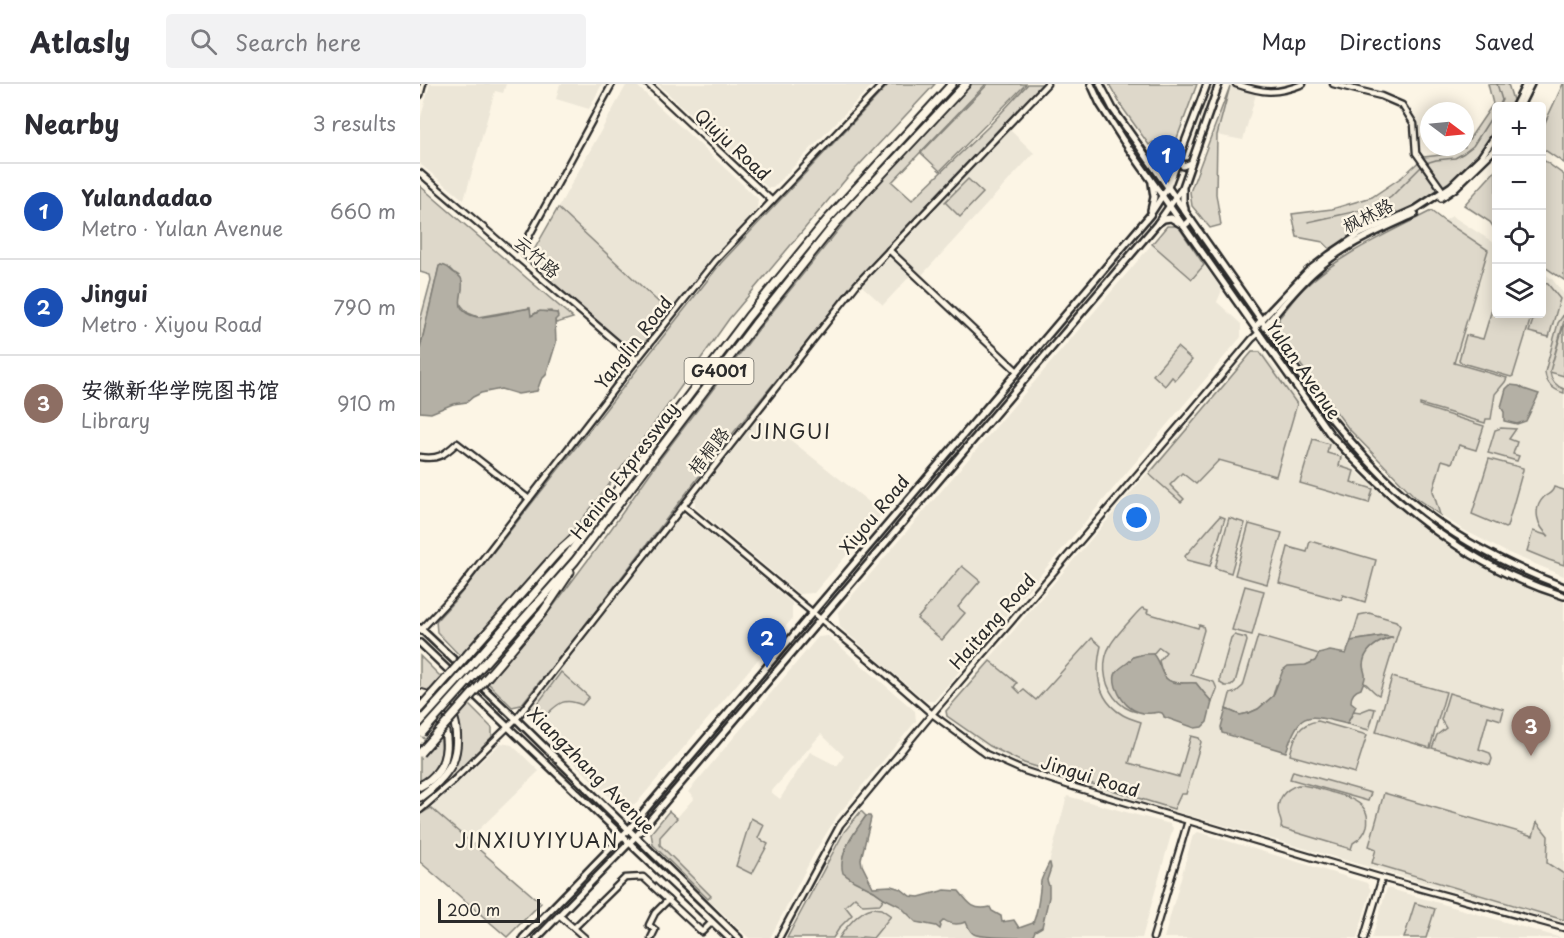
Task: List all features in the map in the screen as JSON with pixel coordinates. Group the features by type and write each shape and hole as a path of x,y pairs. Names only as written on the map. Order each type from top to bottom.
{"highway":[{"name":"Hening Expressway","path":"421,734 569,554 748,317 826,220 952,84"},
{"name":"Hening Expressway","path":"420,722 576,561 755,324 836,224 966,84"},
{"path":"420,786 439,771 446,753 446,738 441,722 434,714 420,706 558,552 598,517"},
{"path":"420,753 543,612 604,523"},
{"path":"420,693 447,706 455,723 456,736 455,755 451,765 420,797"}],"main road":[{"name":"Yulan Avenue","path":"1091,84 1100,104 1169,206 1330,434 1359,466 1410,512 1444,538 1485,563 1529,584 1564,596"},
{"name":"Yulan Avenue","path":"1100,84 1113,109 1263,323 1326,412 1361,454 1418,508 1462,538 1494,556 1564,587"},
{"name":"Xiyou Road","path":"523,938 629,830 1150,215 1168,187 1207,84"},
{"name":"Xiyou Road","path":"537,938 636,837 1157,224 1183,187 1219,84"},
{"path":"1517,102 1526,84"},
{"path":"1522,102 1531,84"},
{"name":"枫林路","path":"1255,327 1263,323 1308,271 1360,234 1416,209 1445,193 1481,157 1492,142"},
{"path":"1445,193 1455,189 1492,152"},
{"path":"1147,157 1161,169 1169,171 1179,159 1184,166 1191,163"},
{"path":"1144,170 1152,164"},
{"path":"1150,215 1154,196 1151,179"},
{"path":"1183,187 1186,213"},
{"path":"1157,224 1164,219 1171,218 1184,226 1191,220"},
{"path":"1259,333 1263,323"},
{"name":"Xiangzhang Avenue","path":"420,629 516,718 738,938"},
{"name":"Xiangzhang Avenue","path":"420,643 729,938"}],"street":[{"path":"420,95 423,84"},
{"path":"518,258 612,84"},
{"name":"Qiuju Road","path":"648,84 772,201"},
{"name":"Yanglin Road","path":"420,629 462,586 716,261 884,84"},
{"name":"梧桐路","path":"420,810 509,727 857,284 1047,84"},
{"path":"1236,84 1259,91 1274,92 1303,84"},
{"path":"1333,84 1380,96 1402,105 1414,124 1416,153 1445,193"},
{"name":"云竹路","path":"420,173 637,360"},
{"path":"889,250 1017,371"},
{"path":"1252,339 1255,327"},
{"name":"Haitang Road","path":"779,938 840,825 932,714 1259,333"},
{"path":"420,458 432,459 444,455 457,443 529,499"},
{"name":"Jingui Road","path":"684,506 932,714 986,754 1022,770 1074,787 1382,878 1564,928"},
{"path":"1153,938 1188,821"},
{"path":"574,928 625,878 643,877 702,932 712,922"},
{"path":"1364,938 1382,878"},
{"path":"651,938 655,930 649,925 655,913 668,900"},
{"path":"559,915 585,938"}],"shaded area":[{"path":"430,84 506,84 503,93 495,91 464,200 420,164 420,120"},
{"path":"560,84 602,84 589,109 556,99"},
{"path":"627,84 635,84 758,199 757,209 710,259 669,312 558,208"},
{"path":"658,84 873,84 773,188 768,188"},
{"path":"889,84 935,84 846,179 729,319 602,494 571,533 461,657 437,632 436,621 458,597 721,263"},
{"path":"972,84 986,84 892,182 912,200 988,127 1028,84 1043,84 856,280 721,448 521,705 512,707 488,683 552,608 660,459 761,326 840,228 908,149"},
{"path":"988,84 1026,84 940,171 921,153"},
{"path":"1109,84 1197,84 1170,157 1161,159 1164,156 1153,142 1149,145"},
{"path":"1488,84 1508,84 1512,102 1492,102"},
{"path":"1564,84 1564,163 1546,151 1546,120"},
{"path":"1230,86 1256,94 1243,140 1217,135"},
{"path":"1230,86 1217,135 1216,194 1221,225 1210,228 1192,206 1190,192"},
{"path":"1492,105 1492,137 1478,156 1450,183 1432,196 1330,249 1323,242 1297,237 1292,214 1332,209 1372,197 1402,177 1424,157 1474,156 1474,132"},
{"path":"1009,129 1034,153 922,275 898,253 898,246"},
{"path":"1546,162 1564,175 1564,280 1546,268"},
{"path":"1492,174 1492,225 1464,205"},
{"path":"968,179 983,193 960,217 945,202"},
{"path":"420,186 573,318 556,323 551,311 537,312 531,316 529,308 478,317 468,313 460,301 462,285 441,265 420,349 420,321 431,280 430,275 420,272"},
{"path":"558,208 669,312 639,350 630,349 532,265 530,257"},
{"path":"1431,211 1488,250 1454,363 1507,378 1495,394 1491,419 1486,419 1485,423 1420,404 1420,406 1484,426 1476,450 1459,445 1452,463 1442,460 1433,491 1440,515 1416,498 1349,429 1279,336 1279,318 1300,292 1317,277 1348,255"},
{"path":"1452,216 1492,241 1492,318 1546,318 1546,275 1564,294 1564,576 1506,552 1462,529 1440,515 1438,510 1403,372 1488,250 1444,221"},
{"path":"1167,226 1178,226 1204,265 1192,279 1152,244"},
{"path":"1152,244 1192,279 1204,265 1222,290 1217,302 1241,324 1241,337 934,701 926,701 840,627 838,612"},
{"path":"886,259 893,259 910,276 883,305 862,286"},
{"path":"441,265 448,267 461,278 460,300 463,310 468,314 481,317 530,308 531,316 540,311 557,313 556,343 546,375 541,380 537,391 518,394 501,389 481,393 467,402 453,404 431,413 420,412 420,349"},
{"path":"1546,284 1560,299 1549,337 1529,332 1534,318 1546,318"},
{"path":"1492,309 1492,318 1531,318 1511,377 1462,363 1459,360 1466,335 1483,339"},
{"path":"1564,314 1550,371 1564,324 1564,376 1550,372 1553,381 1564,389 1564,393 1551,386 1545,372 1558,323"},
{"path":"1177,347 1192,360 1175,380 1172,377 1165,386 1153,375"},
{"path":"1252,350 1261,350 1326,437 1355,470 1415,522 1445,544 1486,568 1525,586 1564,600 1564,923 1023,765 989,748 946,717 945,711"},
{"path":"1252,352 1260,352 1297,404 1276,476 1219,460 1196,484 1182,473 1170,485 1184,499 1181,502 1149,474"},
{"path":"1510,385 1539,394 1526,421 1517,424 1504,421 1504,412 1501,407 1506,389"},
{"path":"760,416 883,513 814,593 799,594 695,507 695,498"},
{"path":"1516,429 1509,439 1517,442 1513,454 1519,456 1517,461 1488,453 1495,430"},
{"path":"1313,439 1329,444 1327,453 1341,457 1339,466 1354,471 1351,482 1373,489 1369,503 1300,483"},
{"path":"1489,459 1523,468 1505,528 1472,514"},
{"path":"1554,487 1564,490 1564,565 1527,551 1533,531 1549,536 1541,527 1537,512 1540,502"},
{"path":"680,516 688,516 792,603 792,619 636,804 619,806 531,722 527,712"},
{"path":"1220,516 1225,518 1210,566 1187,560 1185,556"},
{"path":"1229,518 1245,523 1231,573 1215,568"},
{"path":"1249,524 1282,533 1267,584 1235,575"},
{"path":"1310,541 1376,560 1365,602 1343,595 1341,600 1279,583 1288,547 1307,552"},
{"path":"962,566 980,581 958,607 965,613 942,640 917,619"},
{"path":"1245,586 1264,591 1252,635 1232,630"},
{"path":"1142,608 1148,610 1147,613 1198,628 1199,625 1203,626 1204,630 1191,675 1214,682 1217,689 1212,702 1196,683 1176,683 1167,680 1159,661 1166,652 1159,647 1153,654 1133,657 1127,705 1137,712 1124,707 1114,697 1107,685 1105,671 1108,650 1114,639"},
{"path":"1369,613 1396,621 1400,626 1379,695 1363,682 1365,677 1363,662 1371,648 1391,638 1383,636 1351,641 1359,615"},
{"path":"1234,635 1246,638 1247,641 1235,682 1231,686 1225,686 1220,683 1220,678 1231,638"},
{"path":"828,636 915,711 916,721 837,816 816,850 770,938 749,938 708,899 711,896 660,845 660,837 694,798 688,792 818,637","holes":["821,734 844,756 837,766 810,752 780,799 771,792"]},
{"path":"1258,636 1319,654 1315,661 1276,685 1273,696 1258,709 1240,715 1226,709 1230,694 1243,686"},
{"path":"1384,636 1393,637 1373,646 1366,654 1363,665 1365,678 1361,689 1352,695 1351,702 1356,706 1347,724 1323,718 1307,718 1301,721 1296,728 1286,752 1222,733 1221,727 1226,709 1240,715 1258,709 1273,696 1283,670 1288,666 1306,665 1315,661 1319,654 1330,651 1346,654 1351,641"},
{"path":"1092,638 1101,646 1098,675 1108,702 1123,715 1141,722 1129,763 1179,777 1191,736 1199,738 1201,742 1186,794 1181,794 1174,809 1024,763 990,746 947,716 946,711 990,661 1017,683 1014,687 1020,693 1024,690 1036,700"},
{"path":"1153,654 1168,680 1176,683 1196,683 1212,702 1207,722 1202,727 1195,728 1164,717 1161,712 1140,712 1125,703 1116,687 1115,675 1133,657"},
{"path":"420,656 492,728 492,737 443,786 453,768 458,752 456,714 420,690"},
{"path":"561,672 589,697 582,705 569,701 560,703 543,718 533,710"},
{"path":"1392,677 1446,692 1430,748 1376,732"},
{"path":"1449,693 1504,709 1501,720 1488,716 1479,749 1490,753 1492,759 1490,765 1432,748 1437,735 1446,728 1441,720"},
{"path":"1370,708 1375,709 1369,730 1347,724 1354,711 1360,712"},
{"path":"420,711 436,728 441,747 436,766 420,783 420,746 425,740 420,734"},
{"path":"1318,721 1367,735 1355,773 1290,755 1301,728"},
{"path":"501,743 512,745 539,771 468,840 431,808"},
{"path":"1293,771 1371,793 1368,801 1290,779"},
{"path":"1298,785 1344,796 1362,806 1368,818 1367,826 1351,849 1281,828 1278,805 1285,792"},
{"path":"1384,793 1533,836 1537,822 1548,836 1547,863 1564,874 1564,920 1372,863 1376,849 1369,846"},
{"path":"1067,796 1170,824 1173,828 1142,938 1032,938 1043,924 1049,894 1047,880 1051,864 1049,863"},
{"path":"431,808 541,903 507,937 420,862 420,814"},
{"path":"669,811 677,818 660,837 660,845 711,896 708,899 653,845 651,833"},
{"path":"861,811 866,816 846,849 874,891 900,906 916,922 939,928 944,919 953,924 966,921 971,931 1000,938 787,938 844,832"},
{"path":"861,811 866,816 850,840 843,857 847,876 884,898 880,904 863,905 855,897 845,906 852,915 833,938 787,938 844,832"},
{"path":"866,816 871,818 861,859 873,887 891,886 901,889 910,896 919,897 945,890 959,891 972,905 980,908 990,907 992,911 1001,916 1002,922 1014,920 1019,928 1033,923 1038,908 1041,881 1050,863 1051,868 1047,880 1049,897 1042,927 1035,931 1032,938 1002,938 974,934 966,922 955,924 944,920 940,924 940,929 916,922 900,906 843,873 845,851"},
{"path":"751,818 764,825 758,838 768,844 752,874 736,866"},
{"path":"1198,832 1367,883 1371,890 1357,938 1164,938 1193,835"},
{"path":"1387,888 1561,938 1372,938"},
{"path":"1415,903 1435,909 1426,938 1404,938"},
{"path":"872,908 881,909 891,916 873,938 839,938 849,924"}],"waterway":[{"path":"1497,84 1501,102"},
{"path":"1426,163 1455,158 1464,153 1473,146 1492,116"},
{"path":"1308,222 1376,207 1391,197 1422,166"}],"place":[{"name":"Yulandadao","path":"1166,185"},
{"name":"Jingui","path":"767,668"},
{"name":"安徽新华学院图书馆","path":"1531,756"}],"district":[{"name":"JINGUI","path":"791,432"},
{"name":"JINXIUYIYUAN","path":"537,841"}]}
